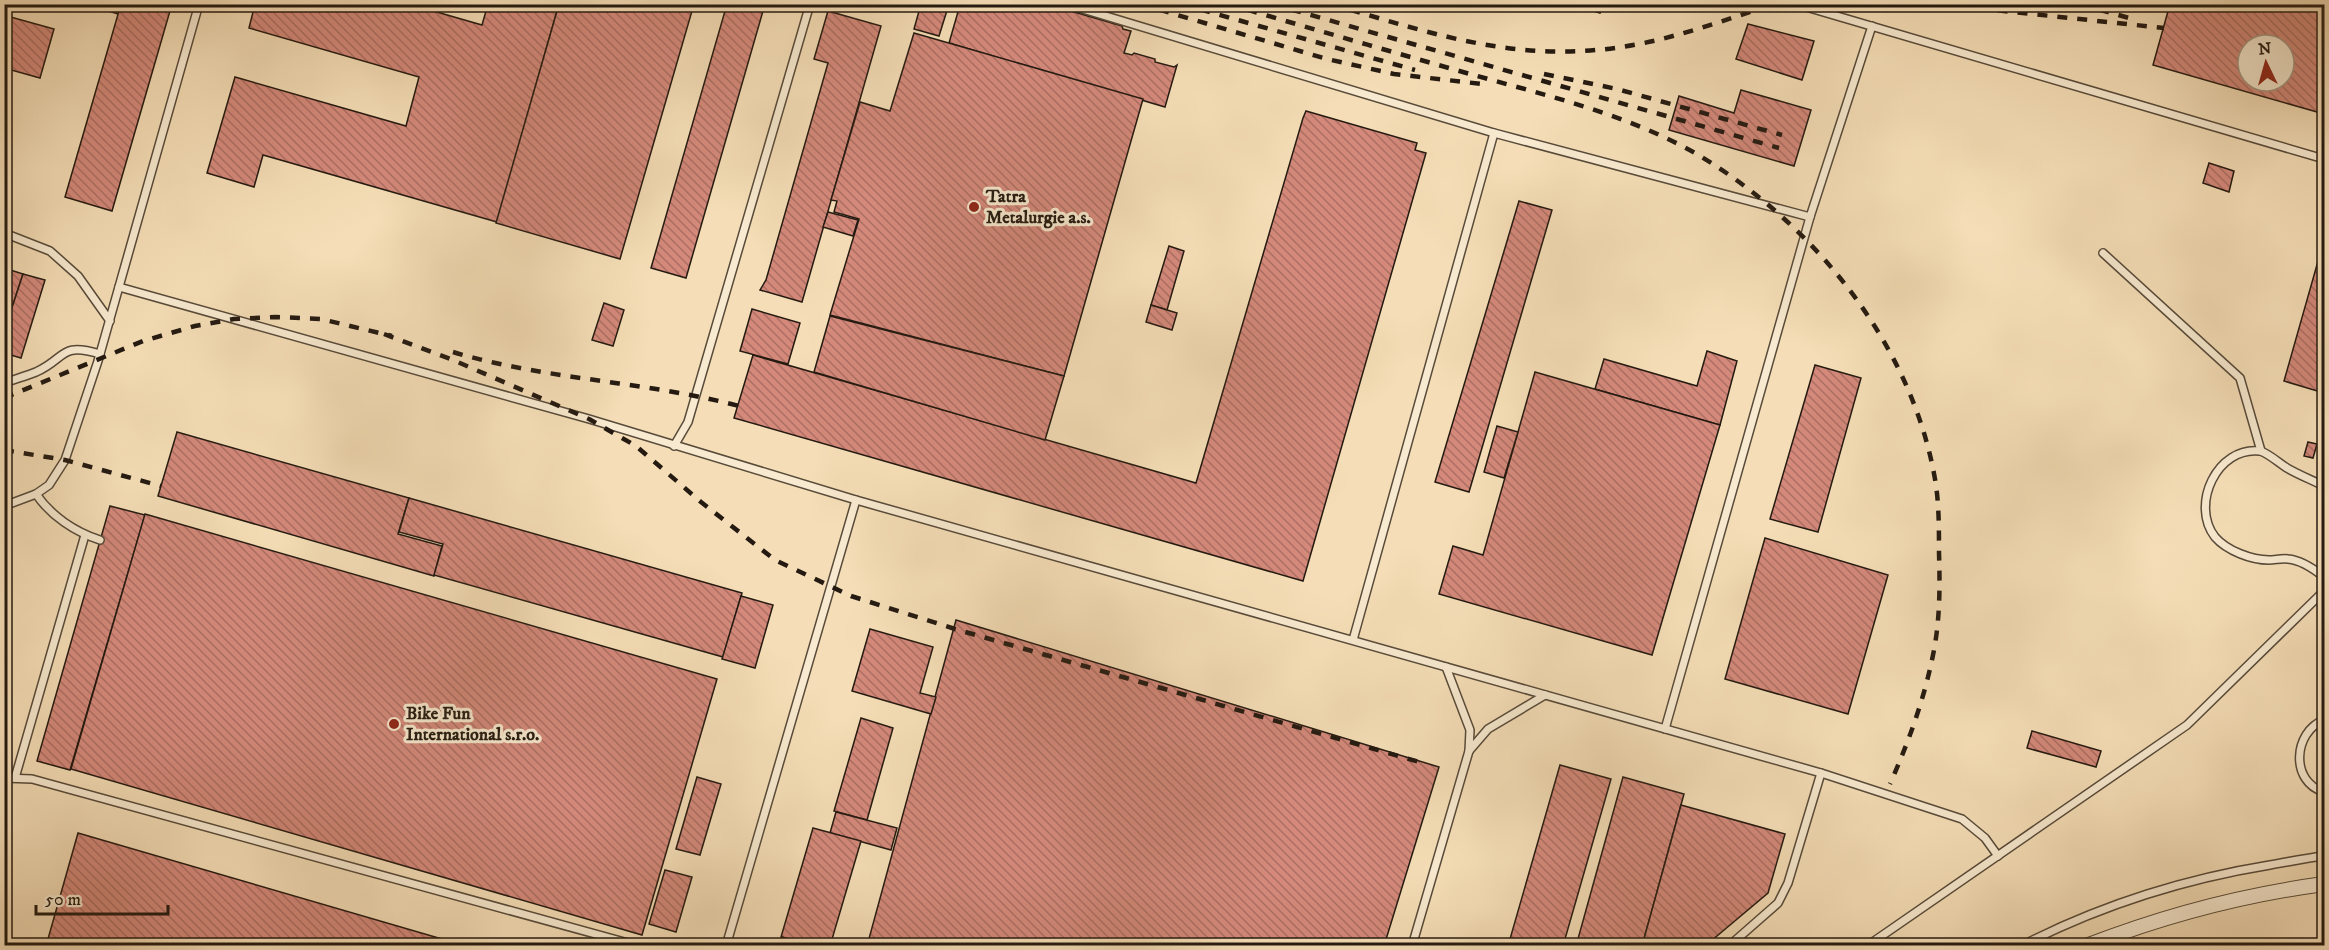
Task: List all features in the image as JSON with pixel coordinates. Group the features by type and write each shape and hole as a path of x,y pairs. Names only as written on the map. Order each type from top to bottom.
{"street":[{"path":"2086,945 2193,909 2325,884"}],"lane":[{"path":"4,506 36,494 49,485 65,460 110,321 199,4"},
{"path":"674,446 688,422 810,4"},
{"path":"1066,4 1494,133 1810,217"},
{"path":"1796,4 2325,159"},
{"path":"1665,729 1810,217 1872,26"},
{"path":"1353,640 1494,133"},
{"path":"4,233 50,251 78,276 110,321"},
{"path":"2103,253 2240,378 2261,451"},
{"path":"119,287 589,419 856,500 1821,773 1962,819 1985,838 1998,856"},
{"path":"4,383 38,371 64,352 81,348 100,354"},
{"path":"2325,486 2289,469 2261,451 2227,459 2218,470 2206,498 2206,514 2209,526 2216,538 2239,553 2267,560 2288,559 2309,566 2325,577"},
{"path":"36,494 46,510 85,535 100,540"},
{"path":"726,945 856,500"},
{"path":"15,778 85,535"},
{"path":"1867,945 2187,725 2325,591"},
{"path":"1412,945 1469,752 1470,730 1446,667"},
{"path":"1469,752 1488,729 1545,695"},
{"path":"2325,720 2310,729 2303,741 2299,756 2300,768 2310,783 2325,792"},
{"path":"1729,945 1778,903 1788,883 1821,773"},
{"path":"4,778 32,779 639,945"},
{"path":"2021,945 2059,926 2186,882 2325,856"}],"building":[{"path":"87,4 121,4 118,14"},
{"path":"121,4 172,4 112,211 65,197"},
{"path":"255,4 409,4 482,25 488,4 559,4 497,222 263,155 254,187 207,173 235,77 406,126 419,77 249,28"},
{"path":"559,4 694,4 620,259 496,223"},
{"path":"727,4 765,4 686,278 651,268"},
{"path":"921,4 949,4 939,36 914,29"},
{"path":"958,4 1047,4 1122,26 1123,29 1131,31 1124,53 1132,55 1134,53 1174,67 1177,65 1165,107 949,43 960,5"},
{"path":"1570,4 1603,4 1600,13"},
{"path":"2170,4 2324,4 2324,114 2251,93 2296,93 2296,33 2236,33 2236,89 2153,65"},
{"path":"828,11 881,26 802,302 760,290 766,280 828,63 814,59"},
{"path":"7,16 54,29 40,78 4,68 4,25"},
{"path":"1748,24 1814,41 1802,80 1736,59"},
{"name":"Tatra Metalurgie a.s.","path":"914,33 1143,99 1064,376 830,315 859,219 834,212 837,201 831,200 860,102 890,111"},
{"path":"1741,90 1811,110 1794,166 1669,130 1679,96 1734,113"},
{"path":"1306,111 1417,143 1415,150 1426,153 1303,581 734,418 753,355 1196,483"},
{"path":"2209,163 2234,171 2229,192 2203,183"},
{"path":"1519,201 1552,210 1469,492 1435,482"},
{"path":"828,212 858,220 853,236 823,227"},
{"path":"2324,240 2324,393 2284,381"},
{"path":"1169,246 1184,251 1167,310 1151,305"},
{"path":"4,268 23,274 4,332"},
{"path":"23,274 45,280 21,358 4,353 4,332"},
{"path":"604,303 624,310 613,346 592,340"},
{"path":"1151,305 1177,313 1172,330 1146,322"},
{"path":"752,309 800,323 788,364 740,351"},
{"path":"830,316 1064,376 1045,440 814,372"},
{"path":"1707,351 1737,361 1720,425 1595,389 1604,359 1697,386"},
{"path":"1815,365 1861,378 1818,532 1770,519"},
{"path":"1535,372 1720,425 1652,655 1439,594 1453,546 1483,555"},
{"path":"1497,426 1518,432 1504,478 1484,472"},
{"path":"177,432 409,498 398,534 442,546 434,576 158,496"},
{"path":"2308,442 2317,444 2313,458 2304,456"},
{"path":"409,498 742,593 723,657 434,575 443,544 399,532"},
{"path":"110,506 145,515 70,770 37,761"},
{"name":"Bike Fun International s.r.o.","path":"145,514 717,679 642,935 71,769"},
{"path":"1765,538 1888,575 1848,714 1725,679"},
{"path":"741,596 773,605 755,668 722,659"},
{"path":"956,620 1439,767 1384,946 867,946"},
{"path":"870,629 933,647 920,693 936,697 931,714 852,691"},
{"path":"861,718 893,728 867,820 834,811"},
{"path":"2032,731 2101,751 2096,767 2027,748"},
{"path":"1560,765 1611,779 1563,946 1508,946"},
{"path":"697,777 721,784 700,855 676,849"},
{"path":"1623,777 1684,794 1642,946 1576,946"},
{"path":"1681,805 1785,834 1768,893 1705,946 1642,946"},
{"path":"836,812 897,828 891,850 830,833"},
{"path":"813,828 861,841 830,946 812,946 781,937"},
{"path":"78,833 466,946 46,946"},
{"path":"665,870 692,877 676,932 649,924"},
{"path":"782,937 812,946 779,946"}],"railway":[{"path":"1140,4 1327,59 1394,74 1482,84"},
{"path":"1181,4 1415,70"},
{"path":"1228,4 1556,98 1641,127 1695,153 1739,182 1780,215 1818,252 1852,293 1881,337 1906,384 1924,434 1936,485 1939,519 1936,638 1921,702 1890,784"},
{"path":"1272,4 1779,148"},
{"path":"1331,4 1446,37 1520,49 1558,52 1598,50 1639,44 1690,31 1775,4"},
{"path":"1938,4 2164,28"},
{"path":"2080,4 2129,18"},
{"path":"1544,74 1617,89 1782,135"},
{"path":"4,398 143,341 195,326 234,319 276,317 321,319 392,336"},
{"path":"384,334 453,360 589,419 636,446 701,502 775,560 851,596 955,629 1423,763"},
{"path":"453,352 524,369 668,391 739,406"},
{"path":"4,450 65,460 161,486"}],"place":[{"name":"Tatra Metalurgie a.s.","path":"974,207"},
{"name":"Bike Fun International s.r.o.","path":"394,724"}]}
